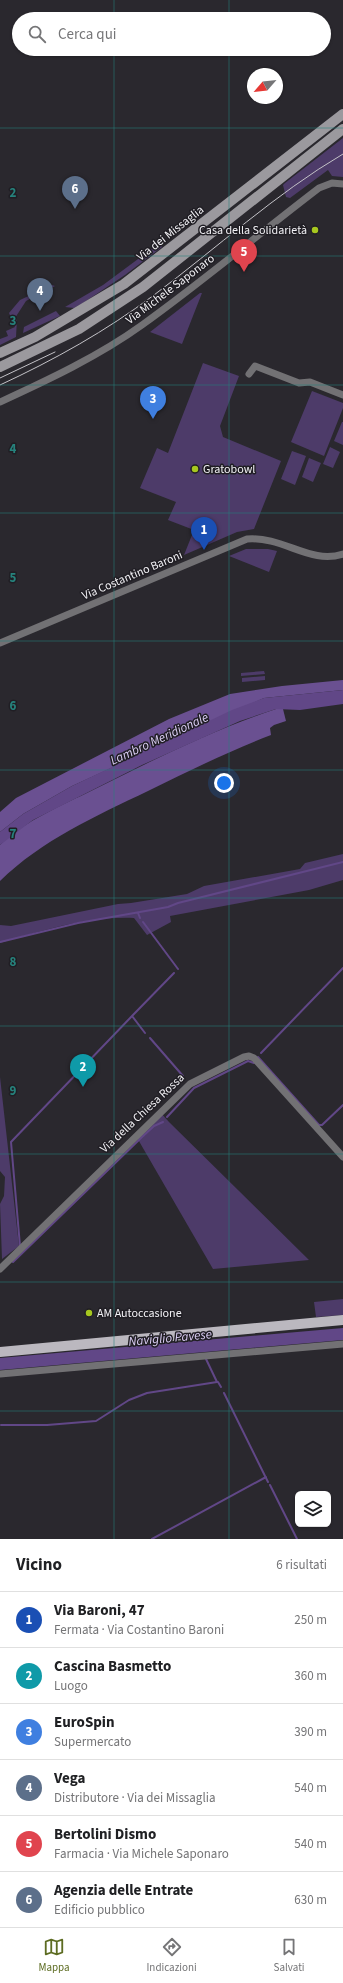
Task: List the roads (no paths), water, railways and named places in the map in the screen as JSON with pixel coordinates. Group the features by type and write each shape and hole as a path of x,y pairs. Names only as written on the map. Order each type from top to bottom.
{"main road":[{"name":"Via dei Missaglia","path":"0,353 35,337 124,284 343,114"},
{"path":"0,367 79,329 137,291 343,129"},
{"path":"0,1352 343,1320"}],"street":[{"name":"Via Michele Saponaro","path":"0,402 110,346 142,325 319,188 332,183 343,184"},
{"path":"249,374 255,366 301,384 305,381 310,382 343,395"},
{"name":"Via Costantino Baroni","path":"0,643 241,541 259,538 272,540 319,556 333,557 343,554"},
{"name":"Via della Chiesa Rossa","path":"0,1269 190,1084 244,1057 249,1056 254,1058 343,1156"},
{"path":"0,1374 343,1344"}],"waterway":[{"path":"0,942 78,923 168,907 178,903 343,862"},
{"path":"138,913 140,918"},
{"path":"143,922 178,969"},
{"path":"261,1053 343,968"},
{"path":"145,1033 132,1016 174,973"},
{"path":"20,1246 11,1142 132,1016"},
{"path":"150,1038 183,1076"},
{"path":"258,1057 319,1125 322,1125 343,1105"},
{"path":"167,1117 194,1088 248,1061 254,1063"},
{"path":"13,1262 142,1137 154,1126 163,1122"},
{"path":"1,1425 47,1425 96,1421 129,1400 147,1393 217,1382 206,1359"},
{"path":"218,1382 221,1387"},
{"path":"224,1393 268,1482"},
{"path":"152,1539 266,1477"},
{"path":"270,1485 297,1539"}],"tram line":[{"path":"0,385 60,355 117,321 154,295 294,186 343,154"},
{"path":"0,378 55,352"}],"place":[{"name":"Agenzia delle Entrate","path":"75,209"},
{"name":"Casa della Solidarietà","path":"315,230"},
{"name":"Bertolini Dismo","path":"244,272"},
{"name":"Vega","path":"40,311"},
{"name":"EuroSpin","path":"153,419"},
{"name":"Gratobowl","path":"195,469"},
{"name":"Via Baroni, 47","path":"204,550"},
{"name":"Cascina Basmetto","path":"83,1087"},
{"name":"AM Autoccasione","path":"89,1313"}],"water label":[{"name":"Lambro Meridionale","path":"159,738"},
{"name":"Naviglio Pavese","path":"170,1337"}]}
